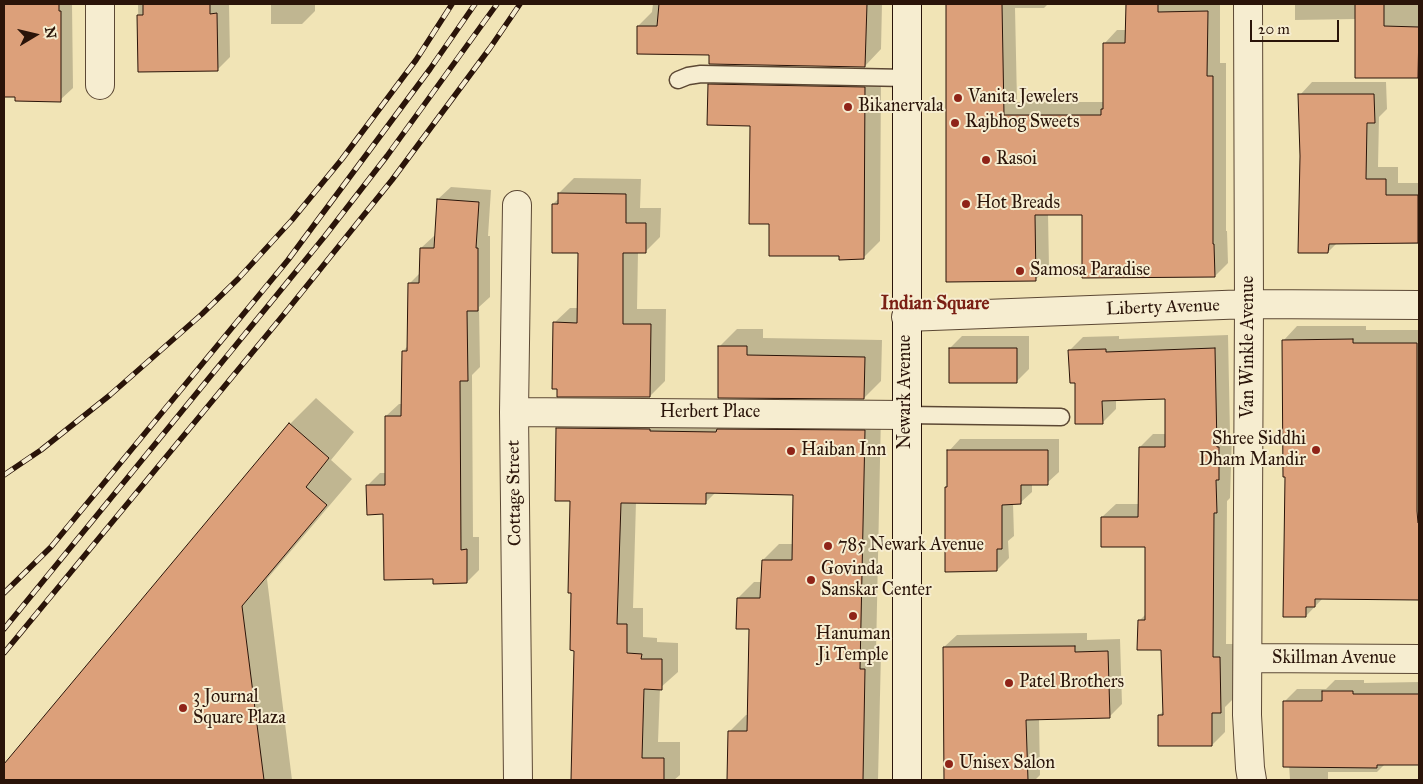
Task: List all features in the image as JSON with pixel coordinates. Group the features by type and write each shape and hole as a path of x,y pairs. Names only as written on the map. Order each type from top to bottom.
{"street":[{"path":"100,4 100,84"},
{"name":"Newark Avenue","path":"907,4 907,780"},
{"name":"Van Winkle Avenue","path":"1248,4 1249,658 1247,715 1252,780"},
{"name":"Cottage Street","path":"517,205 514,412 518,780"},
{"name":"Liberty Avenue","path":"906,317 1249,304 1419,305"},
{"name":"Herbert Place","path":"514,412 906,415"},
{"name":"Skillman Avenue","path":"1249,658 1419,659"}],"lane":[{"path":"678,80 701,74 907,78"},
{"path":"906,415 1061,417"}],"building":[{"path":"4,4 59,4 59,11 61,11 61,102 15,101 15,97 4,97"},
{"path":"143,4 210,4 210,14 217,13 218,71 138,72 137,15 143,15"},
{"path":"659,4 867,4 865,67 709,64 709,55 637,54 637,26 657,26"},
{"path":"946,4 1002,4 1004,115 1101,115 1101,109 1103,109 1103,43 1125,43 1126,4 1158,4 1158,12 1208,11 1207,76 1213,76 1213,244 1215,277 1082,278 1082,215 1035,215 1036,281 946,282"},
{"path":"1355,4 1384,4 1384,26 1419,27 1418,78 1355,78"},
{"path":"708,84 865,87 864,259 839,260 839,256 769,256 769,224 749,224 750,126 707,125"},
{"path":"1298,94 1374,94 1375,123 1367,123 1366,179 1386,179 1386,195 1418,195 1418,243 1329,244 1328,253 1298,253 1300,156"},
{"path":"558,193 626,194 626,223 646,223 646,253 623,253 623,324 651,324 650,397 557,397 557,389 552,389 553,322 577,323 578,253 552,253 552,204 558,204"},
{"path":"437,199 479,202 476,248 478,248 478,311 467,311 468,381 460,381 461,550 467,549 467,583 433,584 433,579 384,580 383,514 367,515 366,485 385,485 385,416 401,416 402,351 407,351 408,283 419,283 420,248 434,248"},
{"path":"1353,339 1353,343 1417,343 1419,600 1315,599 1315,607 1306,607 1306,617 1283,617 1285,477 1283,477 1282,340"},
{"path":"718,346 747,346 747,355 865,357 864,399 718,398"},
{"path":"949,348 1017,348 1017,383 949,383"},
{"path":"1215,348 1219,480 1216,480 1217,513 1214,513 1213,657 1220,657 1221,713 1212,713 1212,746 1158,746 1158,715 1163,715 1161,650 1137,650 1138,620 1145,620 1145,547 1101,547 1101,517 1138,517 1139,447 1165,447 1165,399 1102,401 1103,424 1075,424 1075,383 1070,383 1068,350 1106,349 1106,352"},
{"path":"289,423 329,458 306,487 327,505 242,606 264,780 4,780 4,764"},
{"path":"556,428 716,432 717,429 865,430 860,669 865,669 863,780 727,780 728,731 747,731 749,629 736,629 737,598 760,598 762,560 792,560 793,495 706,493 706,504 621,503 617,624 627,624 627,653 642,654 641,659 662,659 662,690 644,689 642,758 664,758 664,780 571,780 574,651 570,650 571,593 568,593 570,501 555,501"},
{"path":"947,450 1048,450 1048,485 1021,485 1021,504 1002,505 1002,549 997,549 997,571 945,572"},
{"path":"1075,646 1075,652 1108,651 1110,718 1026,720 1028,780 944,780 943,647"},
{"path":"1322,691 1353,691 1353,694 1419,694 1419,765 1377,765 1377,768 1283,767 1283,701 1322,701"}],"railway":[{"path":"4,475 41,450 110,395 202,314 238,279 292,220 342,159 416,60 452,4"},
{"path":"4,593 51,547 288,260 430,69 475,4"},
{"path":"4,629 325,236 387,156 497,4"},
{"path":"4,653 285,313 392,180 490,48 520,4"}],"place":[{"name":"Vanita Jewelers","path":"958,98"},
{"name":"Bikanervala","path":"848,107"},
{"name":"Rajbhog Sweets","path":"955,123"},
{"name":"Rasoi","path":"986,160"},
{"name":"Hot Breads","path":"966,204"},
{"name":"Samosa Paradise","path":"1020,271"},
{"name":"Shree Siddhi Dham Mandir","path":"1316,450"},
{"name":"Haiban Inn","path":"791,451"},
{"name":"785 Newark Avenue","path":"828,546"},
{"name":"Govinda Sanskar Center","path":"811,580"},
{"name":"Hanuman Ji Temple","path":"853,616"},
{"name":"Patel Brothers","path":"1009,683"},
{"name":"3 Journal Square Plaza","path":"183,708"},
{"name":"Unisex Salon","path":"949,764"}],"district":[{"name":"Indian Square","path":"935,304"}]}
